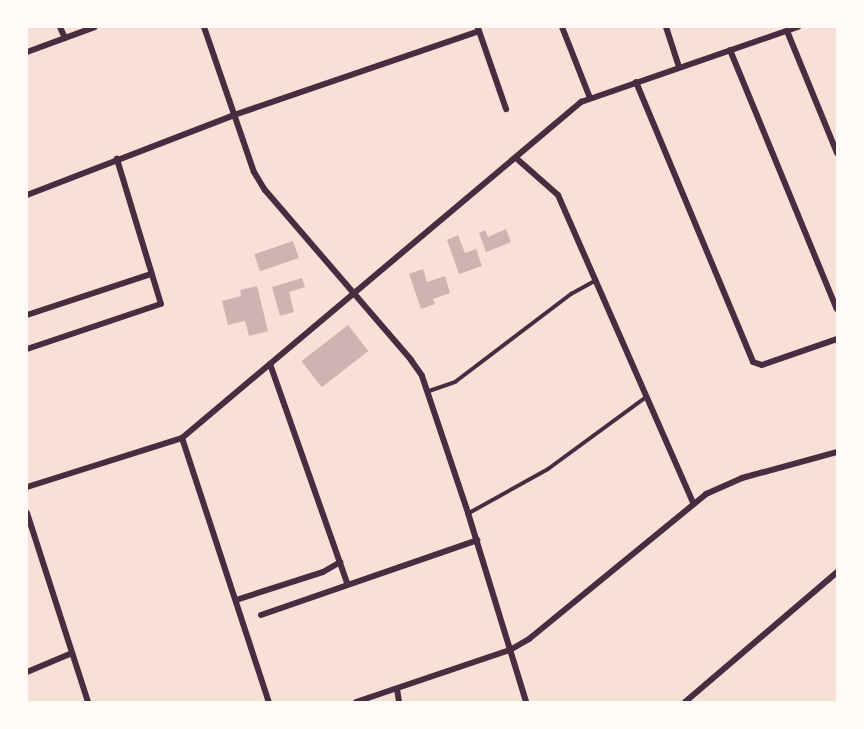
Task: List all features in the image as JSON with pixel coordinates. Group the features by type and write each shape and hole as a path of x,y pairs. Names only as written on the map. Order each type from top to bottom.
{"street":[{"path":"60,27 65,38"},
{"path":"27,52 95,27"},
{"path":"204,27 254,172 265,190 411,360 429,392 526,702"},
{"path":"562,27 590,98"},
{"path":"666,27 680,67"},
{"path":"27,487 182,438 573,108 590,98 798,27"},
{"path":"27,195 234,115 478,29 506,109"},
{"path":"787,31 837,153"},
{"path":"730,50 837,309"},
{"path":"636,82 753,362 762,365 837,339"},
{"path":"516,158 558,195 693,503"},
{"path":"27,349 161,304 117,159"},
{"path":"27,315 151,274"},
{"path":"270,364 348,585"},
{"path":"182,438 269,702"},
{"path":"356,702 510,650 529,639 706,494 742,478 837,452"},
{"path":"27,513 88,702"},
{"path":"261,615 477,540"},
{"path":"236,600 323,572 340,562"},
{"path":"685,702 837,572"},
{"path":"27,672 72,652"},
{"path":"397,689 399,702"}],"lane":[{"path":"429,392 455,382 572,294 596,280"},
{"path":"468,513 548,469 646,397"}],"building":[{"path":"506,229 511,242 486,252 479,233 485,230 488,237"},
{"path":"458,235 465,253 476,249 482,266 459,274 447,240"},
{"path":"293,241 299,258 260,271 254,254"},
{"path":"423,269 427,282 445,276 450,293 433,299 435,304 421,309 409,274"},
{"path":"302,278 305,287 289,292 294,312 280,316 272,287"},
{"path":"257,286 268,331 249,336 245,321 228,325 222,301 241,296 240,290"},
{"path":"348,325 368,351 322,387 302,361"}]}
